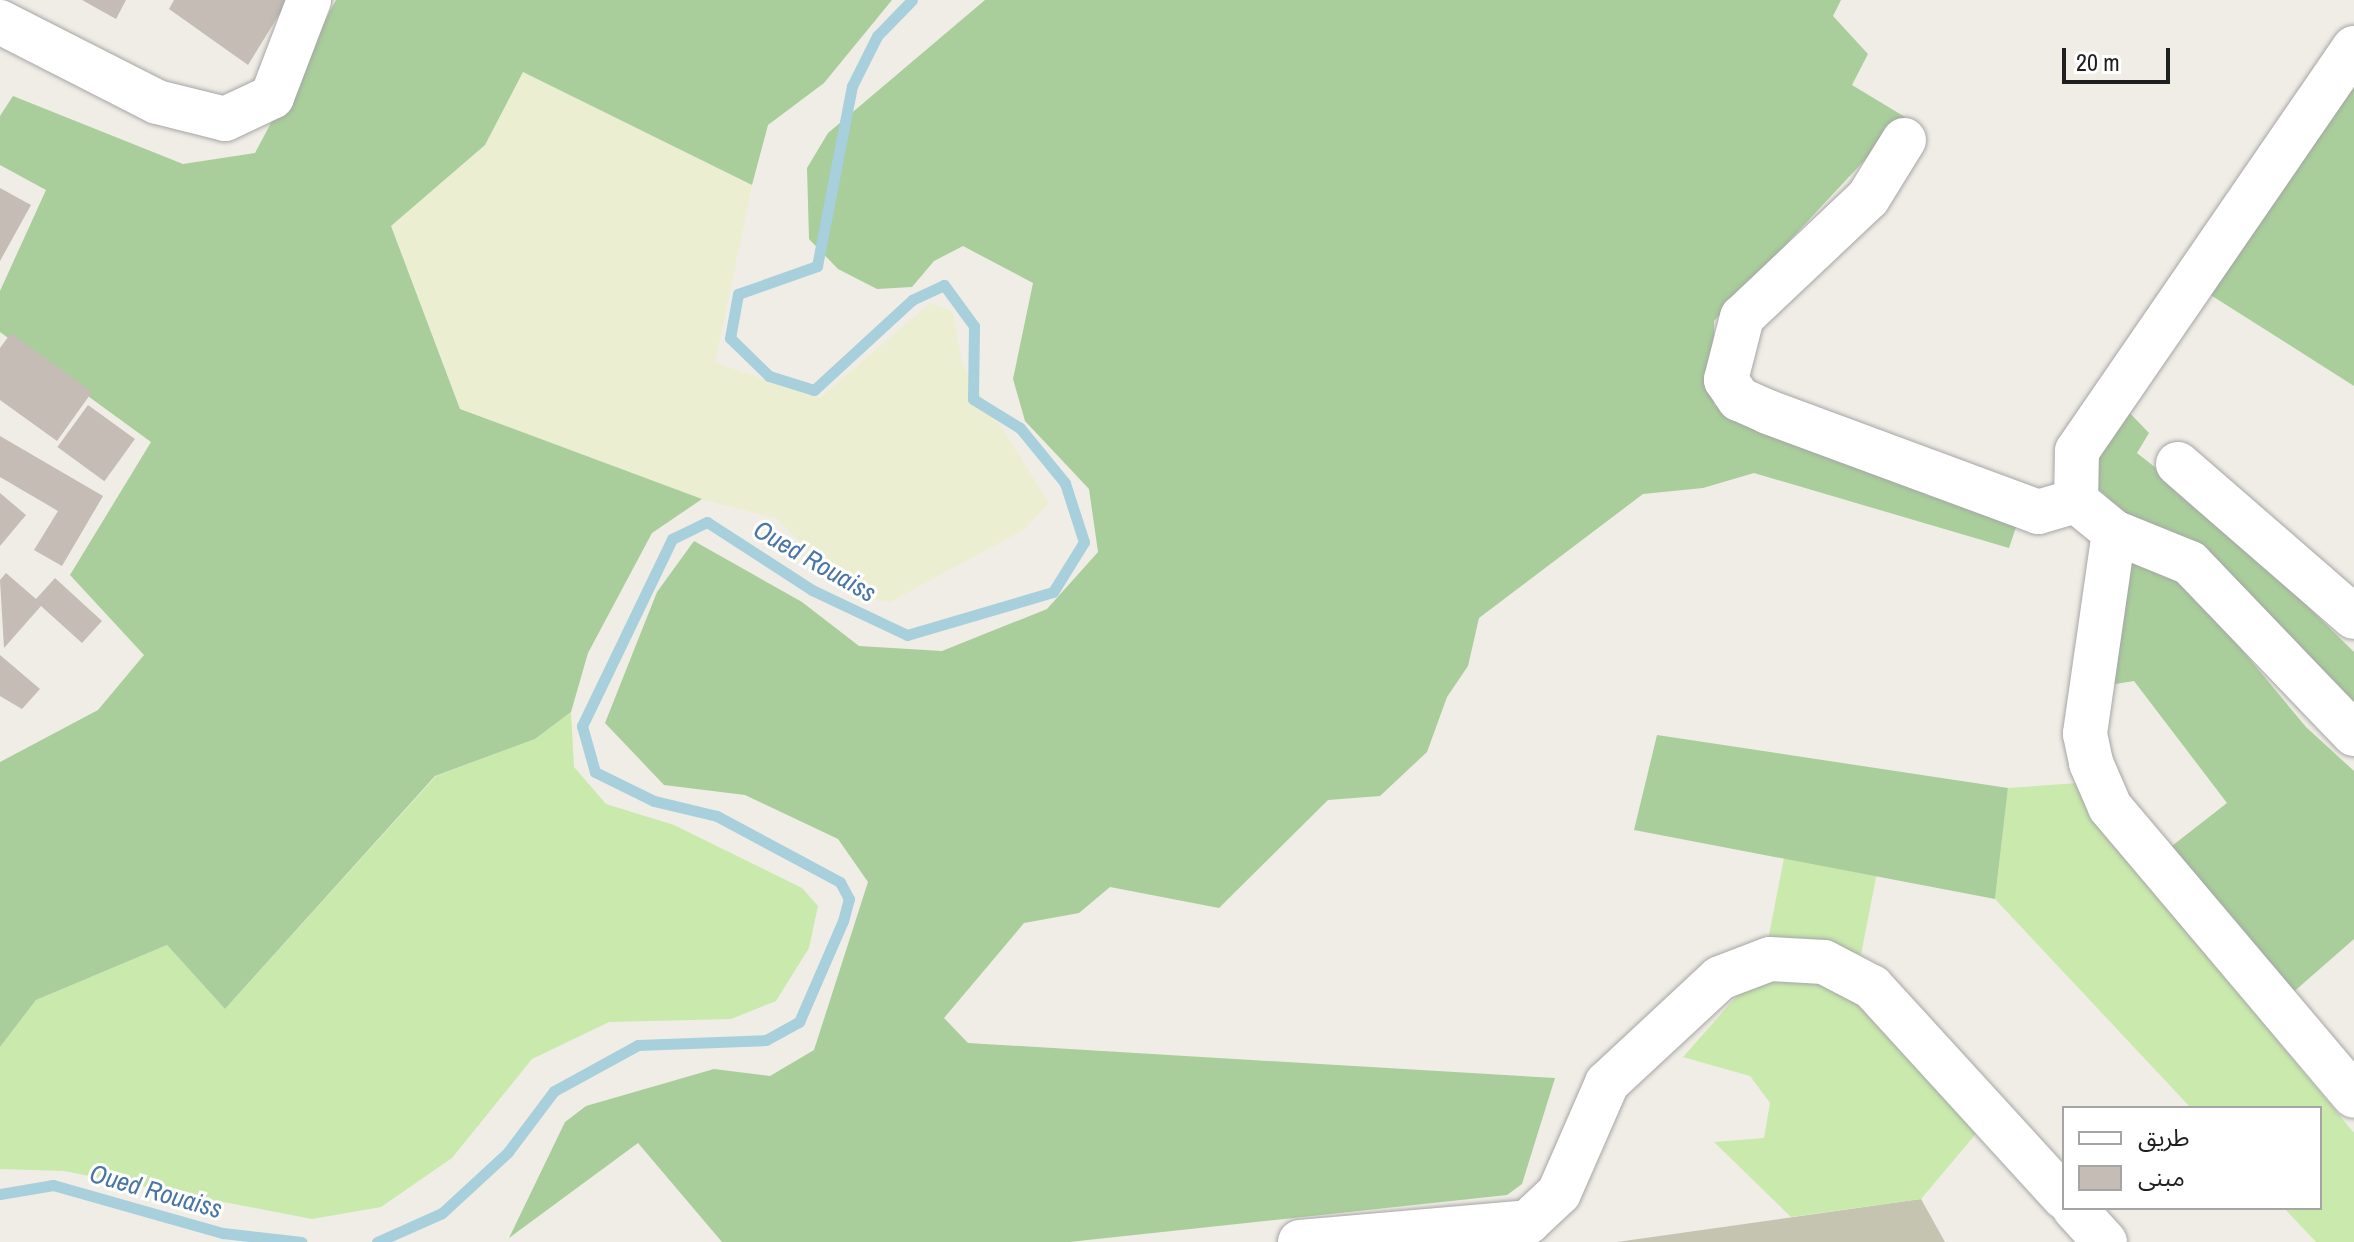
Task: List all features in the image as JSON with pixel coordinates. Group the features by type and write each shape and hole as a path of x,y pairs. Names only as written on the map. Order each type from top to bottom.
{"street":[{"path":"0,22 157,102 225,119 272,97 309,0"},
{"path":"2076,501 2077,451 2354,48"},
{"path":"1904,140 1868,198 1742,317 1726,380 1739,399 1768,412 2038,512 2076,501"},
{"path":"2178,464 2354,617"},
{"path":"2076,501 2114,532 2190,563 2354,734"},
{"path":"2114,532 2085,734 2091,763 2110,807 2354,1096"},
{"path":"1300,1242 1514,1227 1540,1215 1559,1193 1607,1083 1720,978 1770,959 1798,958 1849,972 1872,987 2062,1195"},
{"path":"2076,1210 2105,1242"}],"shaded area":[{"path":"523,72 752,185 715,363 820,398 930,303 953,312 962,365 1049,503 1025,529 890,602 853,596 777,519 702,499 460,409 391,226 485,145"},
{"path":"1921,1199 1945,1242 1617,1242"}],"green space":[{"path":"336,0 892,0 824,83 768,125 752,185 523,72 485,145 391,226 460,409 702,499 652,533 588,653 571,712 535,739 435,776 225,1009 167,945 36,1000 0,1047 0,762 98,710 144,655 70,575 151,442 0,332 0,291 46,190 0,165 0,116 13,96 183,164 255,153"},
{"path":"985,0 1841,0 1833,16 1868,54 1852,85 1905,117 1714,321 1714,405 2021,512 2009,548 1754,473 1703,488 1643,494 1479,618 1468,666 1447,697 1427,752 1380,796 1328,800 1219,908 1110,887 1079,913 1024,923 944,1018 968,1043 1555,1078 1522,1184 1507,1195 1069,1242 722,1242 638,1143 509,1238 565,1122 586,1106 714,1069 770,1076 814,1050 868,882 838,839 745,795 664,785 605,723 657,592 694,541 802,602 859,646 942,651 1047,609 1098,552 1089,489 1025,421 1013,379 1033,283 963,246 934,261 912,287 877,289 838,269 809,239 807,168 828,133"},
{"path":"2354,69 2354,386 2209,294"},
{"path":"2124,407 2149,433 2137,453 2213,513 2354,652 2354,716 2088,480"},
{"path":"2123,554 2183,579 2306,727 2354,771 2354,939 2290,995 2168,849 2227,803 2134,681 2103,686"},
{"path":"571,712 574,767 606,804 674,825 802,888 818,906 809,948 776,1001 731,1019 609,1022 532,1059 452,1158 381,1207 312,1219 64,1171 0,1169 0,1047 36,1000 167,945 225,1009 436,776 535,739"},
{"path":"1657,735 2008,788 1995,899 1634,830"},
{"path":"2078,783 2095,820 2354,1133 2354,1242 2316,1242 2286,1210 2322,1210 2322,1106 2189,1106 1995,899 2008,788"},
{"path":"1784,858 1876,876 1861,954 1769,937"},
{"path":"1825,978 1854,991 1980,1129 1921,1199 1791,1217 1714,1142 1764,1138 1770,1103 1750,1076 1683,1057 1750,981"}],"building":[{"path":"82,0 126,0 116,19"},
{"path":"174,0 288,0 248,65 169,9"},
{"path":"0,188 31,205 0,261"},
{"path":"11,333 92,392 57,441 0,400 0,348"},
{"path":"88,405 135,439 104,481 57,447"},
{"path":"0,436 103,496 62,566 34,550 58,511 0,477"},
{"path":"0,493 26,515 0,546"},
{"path":"6,573 36,599 55,578 102,621 82,643 41,606 4,648 0,580"},
{"path":"0,655 40,689 22,709 0,696"}],"waterway":[{"name":"Oued Rouaiss","path":"377,1242 442,1213 508,1152 554,1091 638,1045 766,1040 799,1022 843,921 849,899 840,882 717,816 654,801 595,772 582,726 672,539 707,522 812,590 907,635 1053,592 1084,542 1065,483 1020,428 973,399 974,326 944,285 912,300 814,390 769,376 730,338 738,294 817,266 852,86 877,36 912,0"},
{"name":"Oued Rouaiss","path":"0,1194 53,1185 223,1233 301,1242"}]}
